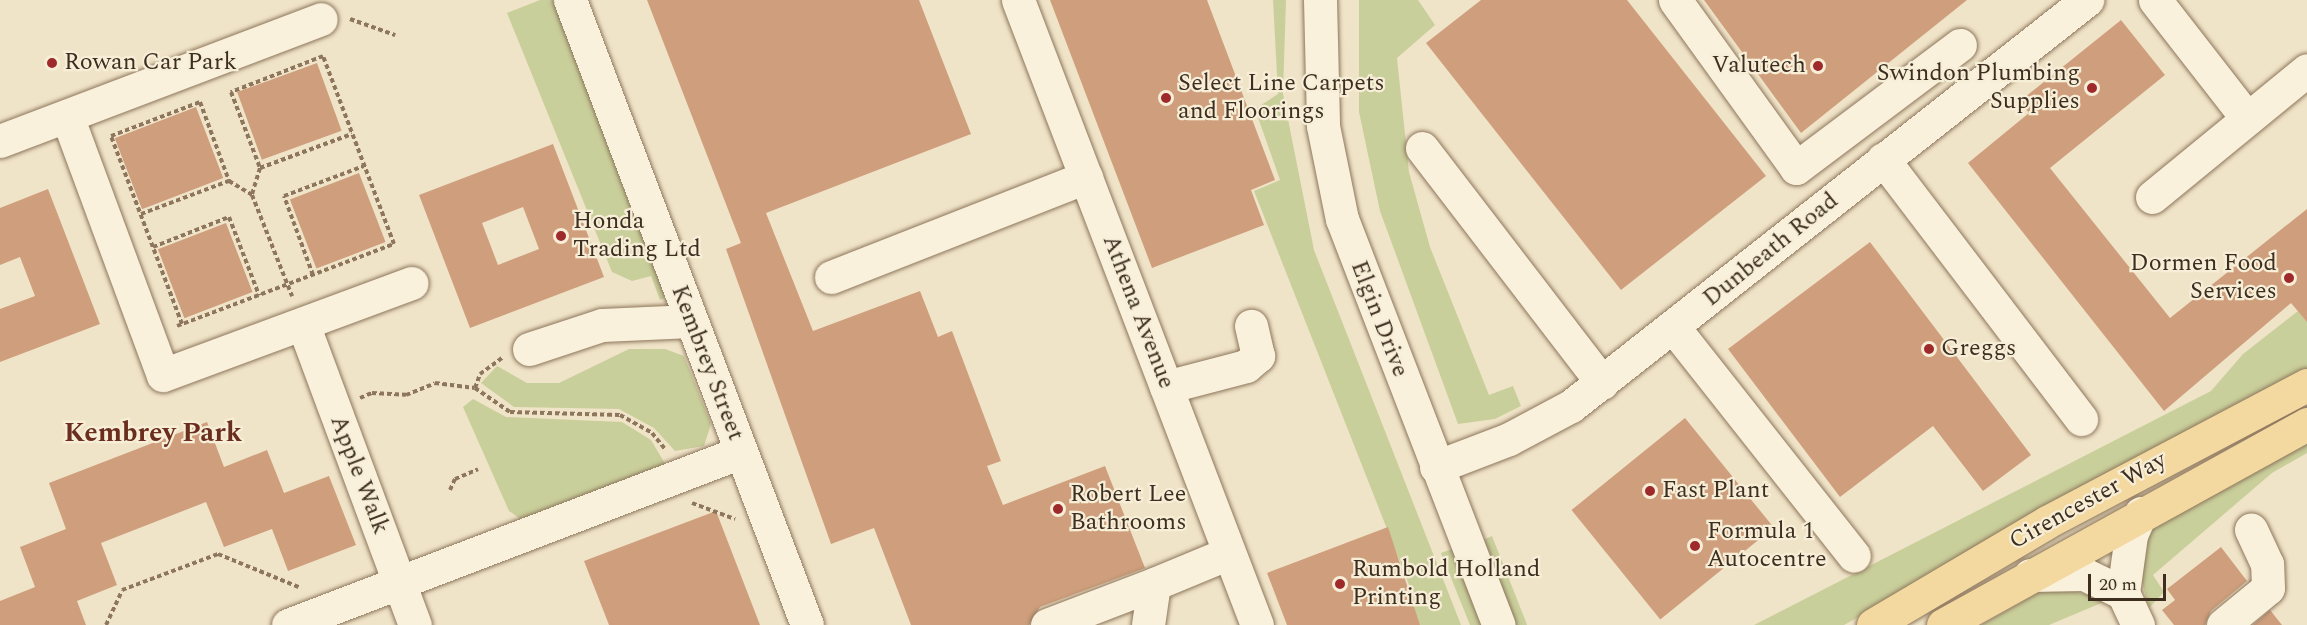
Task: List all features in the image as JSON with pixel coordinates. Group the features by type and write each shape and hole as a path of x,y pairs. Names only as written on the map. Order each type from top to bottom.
{"main road":[{"name":"Cirencester Way","path":"1873,625 2047,522 2307,385"},
{"name":"Cirencester Way","path":"1943,625 2141,513 2307,424"}],"street":[{"name":"Kembrey Street","path":"570,0 807,625"},
{"name":"Athena Avenue","path":"1018,0 1257,625"},
{"name":"Elgin Drive","path":"1320,0 1319,83 1329,170 1376,316 1499,625"},
{"path":"1675,0 1796,168 1960,45"},
{"name":"Dunbeath Road","path":"1436,467 1512,447 1602,383 2087,0"},
{"path":"2155,0 2247,118"},
{"path":"0,141 334,18"},
{"path":"2152,197 2307,70"},
{"path":"67,116 163,375 412,283"},
{"path":"1422,148 1602,383"},
{"path":"1883,159 2081,419"},
{"path":"831,277 1086,177"},
{"path":"529,349 602,325 692,321"},
{"name":"Apple Walk","path":"303,324 416,625"},
{"path":"1166,387 1246,366 1258,356 1251,326"},
{"path":"1674,328 1854,556"},
{"path":"288,625 741,452"},
{"path":"2138,625 2123,593 2132,535 2141,513"},
{"path":"2223,625 2268,588 2267,564 2251,529"},
{"path":"1047,625 1229,553"},
{"path":"2030,575 2084,574 2123,593"},
{"path":"1148,625 1155,584"}],"path":[{"path":"334,18 394,35"},
{"path":"148,337 394,244 323,56 231,92 260,168 252,195"},
{"path":"182,324 111,136 200,102 229,181 252,195 303,324"},
{"path":"260,168 352,134"},
{"path":"314,274 284,196 364,166"},
{"path":"141,214 229,181"},
{"path":"153,247 229,218 259,295"},
{"path":"475,388 491,364 529,349"},
{"path":"335,409 372,393 406,395 435,383 475,388 510,412 620,415 652,432 679,476 688,502 745,524 765,517"},
{"path":"450,490 455,479 478,470"},
{"path":"106,625 122,590 218,554 318,595 324,611"}],"green space":[{"path":"540,0 553,0 668,296 660,300 651,276 632,281 612,272 507,13"},
{"path":"1273,0 1286,0 1283,94 1314,250 1461,625 1420,625 1395,602 1413,595 1254,191 1280,180 1255,109 1278,94"},
{"path":"1359,0 1418,0 1435,25 1397,58 1409,172 1430,247 1489,395 1513,386 1521,406 1495,419 1458,424 1380,211 1359,112"},
{"path":"2298,311 2307,319 2307,369 1844,625 1754,625 2211,391 2243,354"},
{"path":"629,349 665,349 684,356 711,424 704,446 675,451 654,428 619,409 514,407 481,383 497,366 527,383 559,383"},
{"path":"473,399 506,417 622,422 651,440 667,467 522,520 509,511 463,407"},
{"path":"2307,443 2307,453 2272,473 2153,575 2164,592 2149,608 2138,567 2152,526"},
{"path":"1492,536 1527,625 1516,625 1496,576 1483,540"},
{"path":"1452,549 1481,625 1470,625 1441,553"},
{"path":"2052,584 2106,601 2049,625 1981,625"}],"building":[{"path":"647,0 919,0 971,134 766,213 813,331 920,291 938,337 952,331 1001,461 987,466 1003,505 1105,466 1145,568 1040,607 1029,625 911,625 874,528 831,544 726,249 741,243"},
{"name":"Select Line Carpets and Floorings","path":"1050,0 1207,0 1275,180 1251,190 1264,225 1152,268"},
{"path":"1481,0 1627,0 1766,176 1621,290 1426,43"},
{"name":"Valutech","path":"1704,0 1967,0 1801,133"},
{"path":"2121,20 2165,75 2050,168 2170,318 2307,209 2307,322 2291,303 2164,411 1968,163 2029,113 2020,101"},
{"path":"317,63 342,131 262,160 237,92"},
{"path":"196,107 223,178 142,209 115,138"},
{"name":"Honda Trading Ltd","path":"553,144 604,277 470,328 419,195","holes":["523,207 539,249 498,265 482,223"]},
{"path":"359,173 386,242 316,269 290,200"},
{"path":"48,189 100,324 0,362 0,309 35,296 20,257 0,265 0,208"},
{"path":"226,223 253,292 184,318 158,249"},
{"path":"1870,242 2031,455 1983,491 1933,426 1840,497 1728,349"},
{"path":"1685,418 1774,528 1660,619 1572,510"},
{"path":"207,422 224,467 267,450 284,493 329,476 356,545 288,571 272,529 224,547 206,502 101,543 117,585 77,601 86,625 0,625 0,601 35,587 20,547 66,529 49,483"},
{"path":"716,511 760,625 609,625 584,561"},
{"name":"Rumbold Holland Printing","path":"1388,527 1420,625 1287,625 1267,573"},
{"path":"2221,547 2247,581 2211,611 2205,625 2174,625 2162,610 2175,600 2167,589"},
{"path":"2270,610 2282,625 2253,625"}],"place":[{"name":"Rowan Car Park","path":"52,63"},
{"name":"Valutech","path":"1818,66"},
{"name":"Swindon Plumbing Supplies","path":"2092,88"},
{"name":"Select Line Carpets and Floorings","path":"1166,98"},
{"name":"Honda Trading Ltd","path":"561,236"},
{"name":"Dormen Food Services","path":"2289,278"},
{"name":"Greggs","path":"1929,349"},
{"name":"Fast Plant","path":"1650,491"},
{"name":"Robert Lee Bathrooms","path":"1058,509"},
{"name":"Formula 1 Autocentre","path":"1695,546"},
{"name":"Rumbold Holland Printing","path":"1340,584"}],"district":[{"name":"Kembrey Park","path":"153,434"}]}
